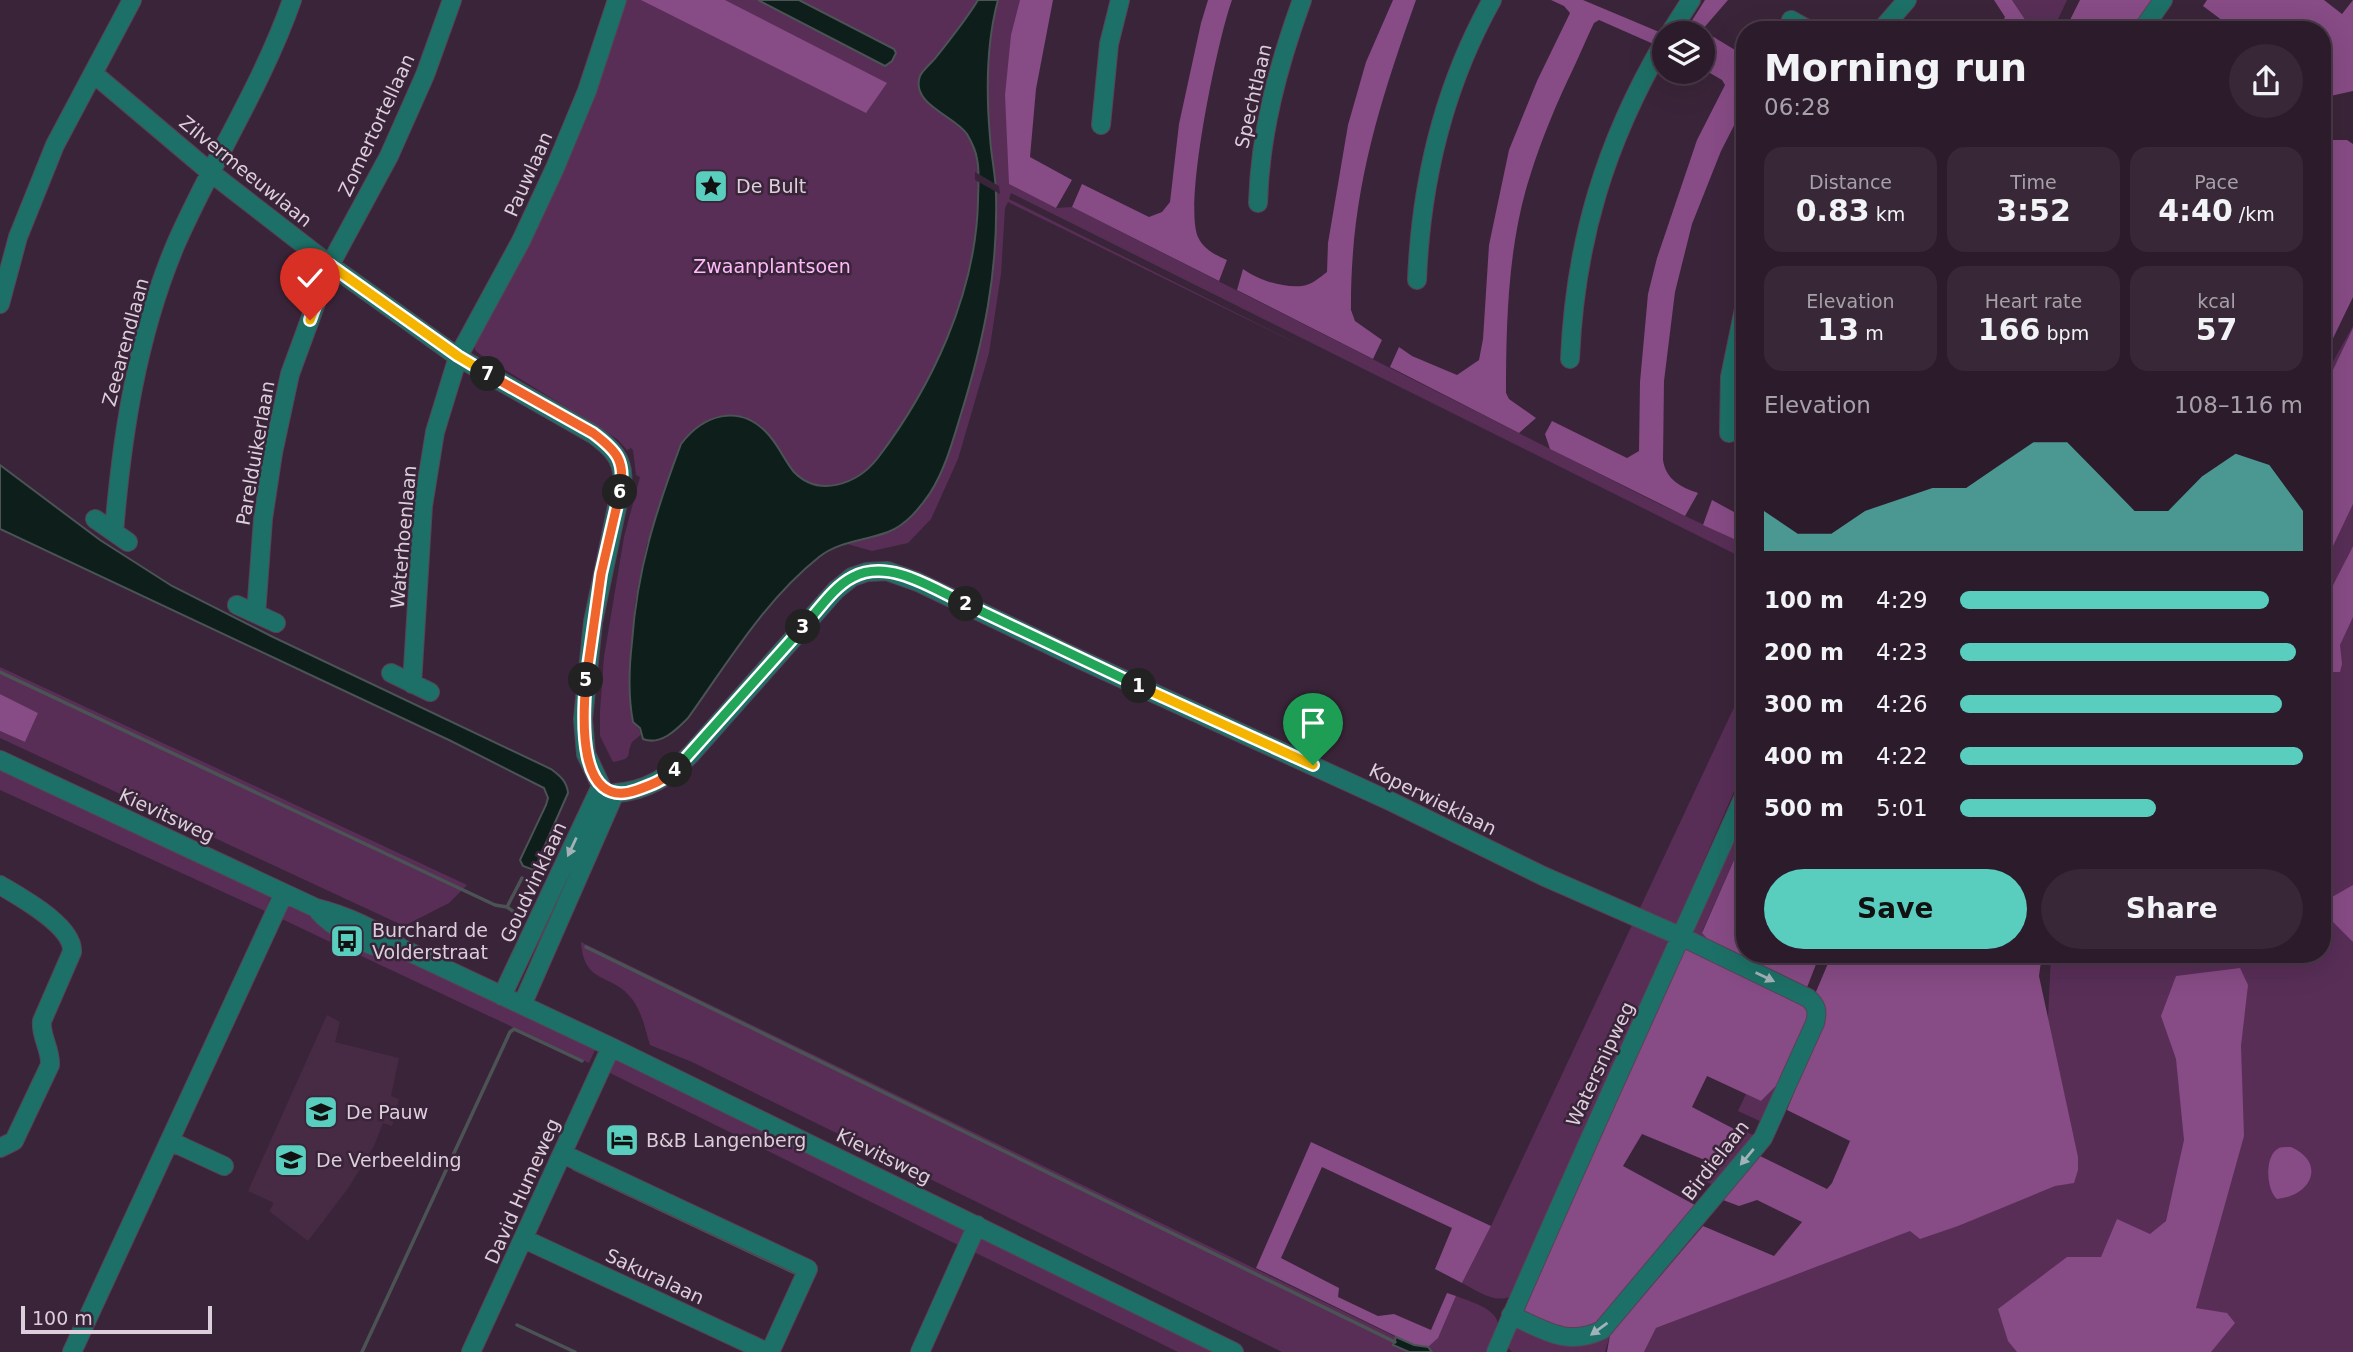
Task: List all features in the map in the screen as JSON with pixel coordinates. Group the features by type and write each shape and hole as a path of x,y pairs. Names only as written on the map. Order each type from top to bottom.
{"street":[{"path":"0,304 18,237 55,145 132,0"},
{"name":"Zeearendlaan","path":"95,519 121,537 122,443 135,373 151,312 175,247 261,72 292,0"},
{"name":"Zomertortellaan","path":"330,265 389,156 425,75 452,0"},
{"name":"Pauwlaan","path":"458,356 521,242 555,168 587,91 617,0"},
{"path":"1101,125 1109,44 1120,0"},
{"name":"Spechtlaan","path":"1258,204 1259,166 1269,107 1286,44 1302,0"},
{"path":"1416,280 1419,229 1427,173 1446,104 1475,31 1492,0"},
{"path":"1678,21 1691,0"},
{"path":"1889,21 1908,0"},
{"path":"2148,21 2163,0"},
{"path":"1570,359 1573,297 1601,176 1652,63"},
{"name":"Zilvermeeuwlaan","path":"94,74 210,172 330,265 458,356 593,433 608,444 621,462 622,483 593,622 584,708 586,754 608,789"},
{"name":"Parelduikerlaan","path":"256,614 273,453 290,374 330,265"},
{"path":"1729,433 1730,377 1736,348"},
{"name":"Waterhoenlaan","path":"412,684 423,506 435,432 458,356"},
{"name":"Koperwieklaan","path":"608,789 632,792 667,777 691,754 836,590 852,577 867,572 887,571 918,582 1392,802 1543,876 1682,937"},
{"path":"237,605 276,623"},
{"path":"391,673 430,692"},
{"name":"Kievitsweg","path":"0,760 316,908 333,912 363,926 401,948 611,1047 1234,1352"},
{"name":"Goudvinklaan","path":"502,996 608,789"},
{"name":"Goudvinklaan","path":"522,1005 608,789"},
{"name":"Watersnipweg","path":"1496,1352 1581,1156 1736,814"},
{"path":"0,885 33,904 68,935 73,943 72,952 42,1021 41,1030 51,1057 50,1065 14,1141 0,1149"},
{"path":"72,1352 284,893"},
{"name":"Birdielaan","path":"1511,1315 1558,1336 1575,1338 1602,1330 1763,1138 1778,1106 1815,1023 1818,1013 1816,1005 1808,998 1682,937"},
{"name":"David Humeweg","path":"471,1352 611,1047"},
{"path":"170,1141 224,1166"},
{"path":"562,1154 808,1269 768,1352"},
{"path":"920,1352 977,1225"},
{"name":"Sakuralaan","path":"524,1239 768,1352"}],"shaded area":[{"path":"641,0 725,0 887,83 866,113"},
{"path":"758,0 799,0 894,49 896,53 892,61 885,66"},
{"path":"978,0 998,0 989,51 988,85 996,188 995,252 983,333 955,434 940,475 921,505 901,525 888,532 843,544 819,557 781,592 764,612 688,718 662,738 650,741 643,739 640,728 633,722 630,702 630,672 638,590 649,541 681,444 710,420 722,416 745,418 767,433 794,472 804,480 826,486 837,485 859,475 877,459 916,401 933,370 960,304 969,270 975,236 979,174 974,149 967,134 927,102 921,94 920,76"},
{"path":"1020,0 1053,0 1036,89 1030,157 1072,180 1056,208 1009,184 1005,95 1011,35"},
{"path":"1208,0 1232,0 1211,83 1195,191 1198,237 1207,249 1227,260 1219,281 1072,207 1082,184 1149,217 1162,212 1170,202 1179,124"},
{"path":"1393,0 1416,0 1378,115 1369,152 1355,228 1352,268 1351,310 1355,321 1382,340 1373,359 1237,290 1243,269 1256,277 1287,286 1309,284 1327,272 1328,243 1348,125 1366,62"},
{"path":"1551,0 1583,0 1652,29 1652,43 1599,20 1594,23 1556,107 1530,176 1517,229 1510,283 1506,393 1509,399 1536,418 1519,433 1390,367 1399,347 1412,356 1457,375 1479,360 1483,339 1489,245 1509,150 1537,81 1570,13 1564,6"},
{"path":"1705,0 1728,0 1710,21 1692,21"},
{"path":"1994,0 2012,0 2026,21 2003,21 2005,17"},
{"path":"2080,0 2153,0 2138,21 2070,21"},
{"path":"2207,0 2324,0 2342,14 2353,0 2353,91 2331,96 2331,21 2223,21 2203,6"},
{"path":"1715,38 1736,51 1736,122 1721,151 1692,224 1675,292 1664,381 1665,467 1675,482 1698,493 1685,516 1550,449 1545,434 1552,421 1627,458 1639,451 1640,382 1648,294 1657,258 1697,140 1725,85 1715,76"},
{"path":"2331,140 2347,140 2353,144 2353,297 2331,342"},
{"path":"2353,328 2353,504 2331,550 2331,374"},
{"path":"0,465 100,540 172,586 551,769 565,782 568,793 534,870 523,866 520,860 546,805 548,798 544,788 451,741 0,529"},
{"path":"1712,500 1736,513 1736,540 1703,525"},
{"path":"2353,546 2353,617 2340,645 2340,672 2331,672 2331,590"},
{"path":"0,694 38,713 25,742 0,731"},
{"path":"1736,856 1736,957 1714,946 1702,933"},
{"path":"2353,885 2353,942 2331,920 2331,898"},
{"path":"1683,947 1808,1004 1812,1013 1779,1083 1761,1101 1707,1076 1692,1107 1736,1130 1729,1156 1707,1161 1642,1134 1623,1166 1695,1205 1600,1326 1562,1332 1524,1312 1522,1305"},
{"path":"1750,963 1816,963 1806,990"},
{"path":"1828,963 2041,963 2039,976 2078,1157 2074,1183 2055,1186 1920,1239 1910,1231 1656,1328 1644,1352 1607,1352 1610,1335 1703,1226 1774,1256 1802,1222 1757,1200 1739,1206 1723,1200 1760,1156 1827,1189 1832,1183 1850,1141 1787,1110 1809,1055 1815,994"},
{"path":"2240,968 2248,985 2241,1046 2244,1136 2196,1308 2227,1313 2235,1323 2211,1352 2017,1352 2008,1341 1998,1309 2067,1257 2101,1257 2117,1219 2150,1234 2166,1221 2184,1140 2176,1059 2161,1016 2176,976"},
{"path":"327,1015 340,1022 335,1042 399,1058 391,1096 399,1099 392,1126 383,1123 374,1146 349,1187 308,1241 269,1211 274,1203 248,1191"},
{"path":"1311,1142 1491,1226 1462,1283 1435,1269 1452,1228 1322,1167 1281,1258 1339,1288 1338,1297 1378,1316 1394,1314 1431,1330 1447,1293 1456,1296 1438,1338 1428,1347 1414,1345 1256,1268"},
{"path":"2291,1147 2309,1161 2310,1178 2299,1192 2277,1199 2269,1181 2269,1165 2274,1152 2280,1148"},
{"path":"1396,1337 1414,1345 1428,1347 1432,1352 1409,1352 1393,1345"}],"green space":[{"name":"Zwaanplantsoen","path":"623,0 1037,0 1017,177 1056,208 1072,207 1655,502 1736,540 1736,555 1011,193 1009,199 1312,351 1008,202 1005,208 1001,274 989,353 958,459 931,519 908,543 872,551 705,503 647,542 635,602 630,667 630,709 641,734 632,742 627,758 613,762 600,736 600,711 604,657 624,537 640,477 636,475 633,450 627,450 602,429 481,355 475,350 474,341"},
{"path":"2012,0 2067,0 2057,21 2026,21"},
{"path":"2353,326 2353,1352 1644,1352 1656,1328 1925,1224 2047,1041 2051,963 2331,963 2331,365"},
{"path":"0,667 467,885 449,903 404,926 0,738 0,731 25,742 38,713 0,694"},
{"path":"1736,703 1736,787 1517,1292 1510,1297 1496,1298 1482,1294 1462,1283"},
{"path":"0,766 272,893 265,911 0,790"},
{"path":"1736,828 1736,855 1702,932 1714,946 1698,937 1691,928"},
{"path":"290,902 352,940 347,950 282,919"},
{"path":"581,942 1396,1337 1393,1345 1409,1352 1282,1352 692,1062 650,1045 643,1021 632,999 587,966"},
{"path":"359,943 384,955 413,960 596,1048 589,1063 355,953"},
{"path":"613,1056 967,1226 958,1245 606,1071"},
{"path":"1779,1083 1764,1123 1738,1111 1746,1094 1761,1101"},
{"path":"1738,1128 1755,1136 1713,1185 1705,1181 1714,1165 1707,1161 1729,1156"},
{"path":"983,1235 1219,1352 1178,1352 974,1252"},
{"path":"1456,1296 1484,1307 1495,1317 1498,1330 1491,1352 1432,1352 1428,1347 1438,1337"},
{"path":"1518,1325 1580,1343 1610,1335 1605,1352 1512,1352 1507,1347 1512,1329"}],"pier":[{"path":"975,172 999,186 1000,194 975,180"}],"waterway":[{"path":"0,672 514,912"},
{"path":"507,907 522,878"},
{"path":"586,947 1395,1342"},
{"path":"362,1352 510,1032 514,1029 582,1061"},
{"path":"574,1169 797,1274"},
{"path":"517,1325 575,1352"}],"place":[{"name":"De Bult","path":"711,186"},
{"name":"Burchard de Volderstraat","path":"347,941"},
{"name":"De Pauw","path":"321,1112"},
{"name":"B&B Langenberg","path":"622,1140"},
{"name":"De Verbeelding","path":"291,1160"}],"route":[{"path":"310,320 330,265 458,356 593,433 608,444 621,462 623,471 618,507 601,574 593,622 583,719 583,739 591,768 601,786 615,793 632,792 667,777 691,754 836,590 852,577 867,572 887,571 918,582 1077,658 1313,765"}]}
